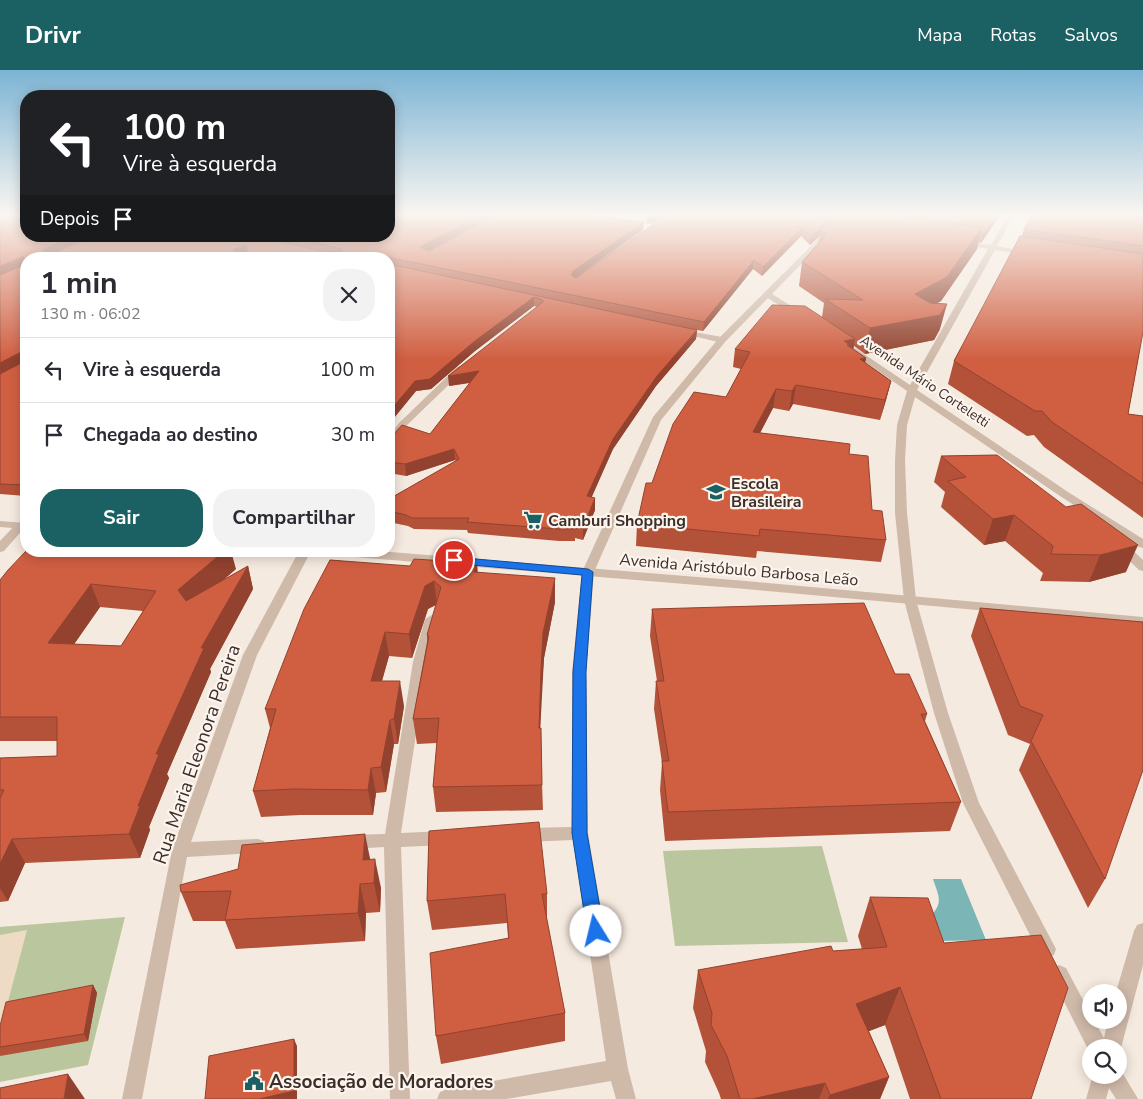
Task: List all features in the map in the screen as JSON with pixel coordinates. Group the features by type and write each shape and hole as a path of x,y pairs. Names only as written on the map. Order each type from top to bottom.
{"street":[{"path":"626,1099 618,1069 580,833 579,672 588,572 656,419 722,340 799,263"},
{"path":"984,263 912,390 902,425 900,460 901,513 910,600 940,712 971,804 1093,1039"},
{"path":"768,295 808,321"},
{"path":"674,330 722,340"},
{"name":"Avenida Mário Corteletti","path":"840,342 1064,494 1143,544"},
{"path":"395,434 452,375 467,364"},
{"name":"Avenida Mário Corteletti","path":"1064,494 1143,566"},
{"path":"0,524 20,526"},
{"path":"0,548 20,529"},
{"name":"Avenida Aristóbulo Barbosa Leão","path":"395,556 1143,621"},
{"name":"Rua Maria Eleonora Pereira","path":"132,1099 180,850 250,655 302,557"},
{"path":"400,1099 392,840 420,662 436,610"},
{"path":"510,835 580,833"},
{"path":"334,842 461,837"},
{"path":"180,850 276,845"},
{"path":"1127,987 1143,931"},
{"path":"447,1099 618,1069"},
{"path":"1096,1099 1100,1084"},
{"path":"1119,1084 1128,1099"}],"green space":[{"path":"822,846 848,942 675,946 663,851"},
{"path":"125,917 88,1065 0,1082 0,927"}],"shaded area":[{"path":"27,930 1,1028 0,1028 0,935"}],"water":[{"path":"933,879 961,879 986,940 938,941 929,918 937,908 939,900"}],"building":[{"path":"416,263 585,263 573,271 571,275 576,278 598,263 752,263 704,322"},
{"path":"758,263 767,263 763,267"},
{"path":"804,263 957,263 947,277 915,294 930,303 947,304 940,315 870,328 825,299 863,300"},
{"path":"1006,263 1143,263 1143,332 1128,414 1143,416 1143,484 1052,422 1042,411 1035,411 954,361"},
{"path":"395,265 697,330 657,376 613,439 587,496 595,498 583,528 559,529 467,522 469,518 412,518 395,512 395,496 459,459 454,449 405,464 395,463 395,433 402,425 430,434 479,371 448,376 543,302 543,300 534,297 475,341 430,379 415,381 395,405"},
{"path":"20,267 20,353 0,363 0,275"},
{"path":"772,305 805,306 855,339 844,341 866,358 860,359 891,381 885,400 796,385 792,391 776,389 753,432 850,444 849,454 868,456 872,510 882,511 886,540 760,529 759,536 637,524 646,483 652,483 673,424 694,392 726,397 750,352 735,349"},
{"path":"20,364 20,485 0,484 0,374"},
{"path":"997,455 1066,507 1081,504 1138,545 1100,555 1051,554 1053,546 1014,515 993,519 948,481 966,477 941,456"},
{"path":"20,557 217,557 178,590 186,601 248,566 201,648 204,648 156,754 159,754 129,834 12,839 0,864 0,798 4,790 0,790 0,758 57,756 57,717 0,717 0,580","holes":["91,584 156,591 121,646 48,643"]},
{"path":"414,559 477,563 474,572 555,578 543,633 539,728 541,728 542,785 433,787 439,718 413,719 429,636 427,635 441,587 434,581 425,586 409,634 385,632 371,681 400,681 394,719 390,720 381,767 371,768 368,790 293,789 253,791 276,709 265,709 304,609 330,560 410,566"},
{"path":"864,603 895,674 909,674 927,714 921,714 961,802 668,812 662,761 669,761 656,681 664,681 652,609"},
{"path":"980,608 1143,622 1143,770 1105,879 1031,741 1043,715 1020,706"},
{"path":"539,822 547,894 542,894 565,1013 436,1036 430,953 509,938 505,894 427,901 429,831"},
{"path":"365,834 363,860 375,859 374,883 360,884 358,913 225,920 231,891 181,892 180,885 238,869 242,845"},
{"path":"870,897 928,898 944,943 1041,935 1068,988 1031,1099 941,1099 900,987 856,1004 889,1077 830,1095 825,1083 752,1099 740,1099 727,1056 711,1025 712,1013 698,970 831,946 833,951 887,947"},
{"path":"93,985 84,1034 0,1047 0,1026 6,1002"},
{"name":"Associação de Moradores","path":"294,1039 294,1091 259,1099 205,1099 209,1056"},
{"path":"68,1074 64,1099 0,1099 0,1088"}],"place":[{"name":"Escola Brasileira","path":"716,492"},
{"name":"Camburi Shopping","path":"533,520"},
{"name":"Associação de Moradores","path":"254,1081"}],"route":[{"path":"454,560 588,572 579,672 580,833 596,931"}]}
